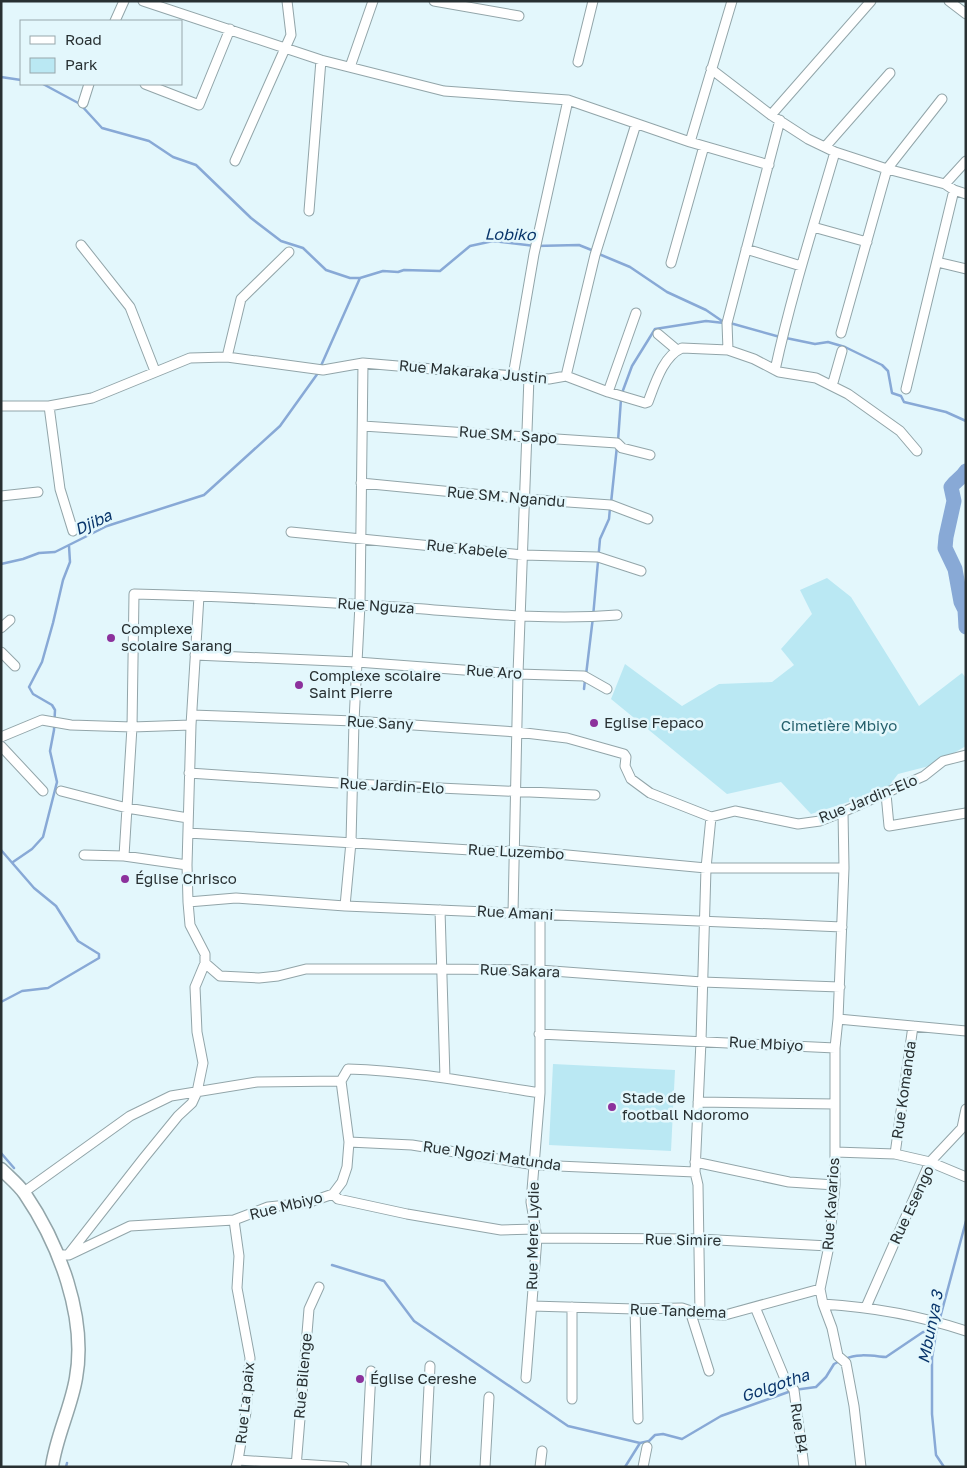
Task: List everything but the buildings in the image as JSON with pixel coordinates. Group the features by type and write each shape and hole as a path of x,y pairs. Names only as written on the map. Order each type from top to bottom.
{"street":[{"path":"114,20 124,1"},
{"path":"143,1 321,60 444,91 568,100 690,142 769,165"},
{"path":"235,161 291,35 287,1"},
{"path":"350,67 373,1"},
{"path":"578,62 593,1"},
{"path":"690,142 710,69 732,1"},
{"path":"771,116 872,1"},
{"path":"949,1 966,14"},
{"path":"438,2 519,16"},
{"path":"148,85 199,105 230,29"},
{"path":"309,211 321,60"},
{"path":"710,69 771,116 808,139 835,152 945,184 954,190 966,194"},
{"path":"825,147 890,73"},
{"path":"83,103 89,85"},
{"path":"841,333 886,168 942,99"},
{"path":"513,376 534,254 568,100"},
{"path":"728,350 727,323 780,120"},
{"path":"566,376 595,255 636,124"},
{"path":"670,263 704,146"},
{"path":"775,370 801,266 835,152"},
{"path":"945,184 966,160"},
{"path":"906,389 954,190"},
{"path":"813,227 867,242"},
{"path":"81,245 130,307 155,371"},
{"path":"746,249 801,266"},
{"path":"1,406 49,406 92,398 190,358 227,357 240,298 289,252"},
{"path":"937,262 966,269"},
{"path":"608,392 636,313"},
{"path":"658,334 676,350 682,348 728,350 754,359 779,372 816,378 848,394 900,432 917,451"},
{"name":"Rue Makaraka Justin","path":"227,357 323,370 363,363 550,380 566,376 608,392 645,403 648,402 661,370 676,350"},
{"path":"832,386 842,351"},
{"path":"345,906 351,842 354,721 360,604 363,363"},
{"path":"513,913 518,674 529,377"},
{"path":"49,406 60,489 73,531"},
{"name":"Rue SM. Sapo","path":"363,426 617,443 622,448 650,455"},
{"name":"Rue SM. Ngandu","path":"361,483 525,499 610,505 648,519"},
{"path":"1,496 38,492"},
{"name":"Rue Kabele","path":"291,532 523,555 598,557 641,571"},
{"name":"Rue Nguza","path":"132,727 134,594 360,604 521,616 593,617 618,615"},
{"path":"63,1255 178,1116 192,1103 198,1092 203,1063 197,1032 195,986 205,963 205,954 190,925 187,865 191,725 199,596"},
{"path":"1,628 10,620"},
{"path":"1,652 15,666"},
{"name":"Rue Aro","path":"196,655 357,662 518,674 588,677 608,689"},
{"name":"Rue Sany","path":"192,715 354,721 517,732 567,738 624,754 626,757 625,766 631,779 650,793 711,817"},
{"path":"1,736 42,720 71,725 132,727 191,725"},
{"path":"124,856 132,727"},
{"path":"1,746 44,790"},
{"name":"Rue Jardin-Elo","path":"711,817 735,812 798,824 820,821 924,776 942,761 966,755"},
{"name":"Rue Jardin-Elo","path":"190,773 353,784 596,795"},
{"path":"61,791 127,808 188,818"},
{"path":"886,794 889,826 966,813"},
{"path":"835,1048 840,987 844,868 843,812"},
{"path":"700,1314 698,1185 695,1162 702,1041 706,868 711,817"},
{"name":"Rue Luzembo","path":"188,833 504,852 514,850 706,868 844,868"},
{"path":"84,855 124,856 187,865"},
{"name":"Rue Amani","path":"188,902 236,898 345,906 842,927"},
{"path":"440,910 445,1078"},
{"name":"Rue Mere Lydie","path":"526,1378 536,1234 531,1202 540,1093 540,915"},
{"name":"Rue Sakara","path":"205,963 220,976 259,978 278,976 306,969 539,970 702,982 840,987"},
{"path":"838,1019 966,1031"},
{"name":"Rue Komanda","path":"895,1154 914,1026"},
{"name":"Rue Mbiyo","path":"539,1034 835,1048"},
{"name":"Rue Kavarios","path":"835,1048 835,1185 829,1246 820,1289 838,1356 846,1363 854,1406 861,1467"},
{"path":"24,1192 130,1116 172,1096 257,1082 341,1081 348,1070 376,1070 445,1078 540,1093"},
{"name":"Rue Mbiyo","path":"63,1255 130,1226 234,1220 268,1207 307,1203 333,1194 342,1182 347,1167 349,1142 341,1081"},
{"path":"698,1102 835,1104"},
{"name":"Rue Esengo","path":"866,1307 930,1162 962,1128 966,1109"},
{"name":"Rue Ngozi Matunda","path":"349,1142 412,1144 535,1165 695,1172"},
{"path":"835,1152 895,1154 930,1162 966,1177"},
{"path":"695,1162 789,1182 835,1185"},
{"path":"1,1169 24,1192 63,1255 73,1305 79,1343 76,1379 52,1467"},
{"name":"Rue Simire","path":"333,1194 338,1199 407,1214 536,1234 698,1239 829,1246"},
{"name":"Rue La paix","path":"234,1220 239,1256 237,1288 250,1358 246,1412 237,1464"},
{"name":"Rue Bilenge","path":"296,1466 308,1309 319,1287"},
{"name":"Rue Tandema","path":"532,1306 635,1309 682,1308 700,1314 725,1315 820,1289"},
{"path":"823,1304 866,1307 939,1322 966,1331"},
{"path":"572,1307 572,1399"},
{"name":"Rue B4","path":"755,1307 785,1379 794,1390 804,1467"},
{"path":"635,1309 638,1419"},
{"path":"690,1311 709,1371"},
{"path":"425,1467 430,1366"},
{"path":"366,1467 371,1371"},
{"path":"485,1467 489,1397"},
{"path":"643,1467 647,1447"},
{"path":"540,1467 542,1450"},
{"path":"237,1464 344,1467"}],"green space":[{"name":"Cimetière Mbiyo","path":"827,578 851,597 919,706 962,673 966,678 966,746 933,765 898,774 886,790 811,814 781,782 727,794 611,699 625,664 682,706 719,684 772,682 794,665 781,649 812,614 800,590"},
{"name":"Stade de football Ndoromo","path":"553,1064 675,1070 671,1151 549,1145"}],"waterway":[{"name":"Lobiko","path":"1,77 20,80"},
{"name":"Lobiko","path":"45,85 80,104 102,128 149,141 173,157 196,165 251,218 281,241 303,248 326,270 350,278 360,278 383,271 440,271 470,246 493,241 535,246 579,245 594,251"},
{"name":"Lobiko","path":"599,254 630,267 667,292 706,310 725,323"},
{"name":"Djiba","path":"320,368 360,278"},
{"path":"622,393 632,366 655,329 706,321 724,323"},
{"name":"Lobiko","path":"730,323 780,337"},
{"name":"Lobiko","path":"786,338 815,344 828,342 845,347 882,365 888,371 892,393 901,396 904,402 946,412 966,421"},
{"name":"Djiba","path":"1,564 39,553 55,552 107,526 204,495 280,426 318,373"},
{"path":"618,441 621,399"},
{"path":"611,503 617,446"},
{"path":"966,471 951,487 954,501 945,548 955,569 961,602 965,610 966,627"},
{"path":"586,675 600,539 609,519 610,508"},
{"name":"Djiba","path":"13,862 32,849 43,837 57,782 50,751 55,710 52,705 33,694 29,687 42,662 63,580 70,562 69,546"},
{"path":"584,689 585,680"},
{"path":"1,850 34,888 56,906 78,941 99,954 99,958 48,988 22,991 1,1002"},
{"path":"1,1153 14,1168"},
{"name":"Mbunya 3","path":"944,1467 936,1455 932,1414 932,1358 936,1333 966,1221"},
{"path":"332,1265 384,1281 414,1321 568,1426 640,1443"},
{"name":"Golgotha","path":"845,1359 860,1355 886,1357 923,1332 936,1333"},
{"name":"Golgotha","path":"625,1467 640,1443 649,1441 655,1435 663,1434 682,1439 721,1416 794,1390 816,1387 826,1377 834,1364 840,1361"},
{"path":"66,1467 67,1463"}],"place":[{"name":"Complexe scolaire Sarang","path":"111,638"},
{"name":"Complexe scolaire Saint Pierre","path":"299,685"},
{"name":"Eglise Fepaco","path":"594,723"},
{"name":"Église Chrisco","path":"125,879"},
{"name":"Stade de football Ndoromo","path":"612,1107"},
{"name":"Église Cereshe","path":"360,1379"}]}
